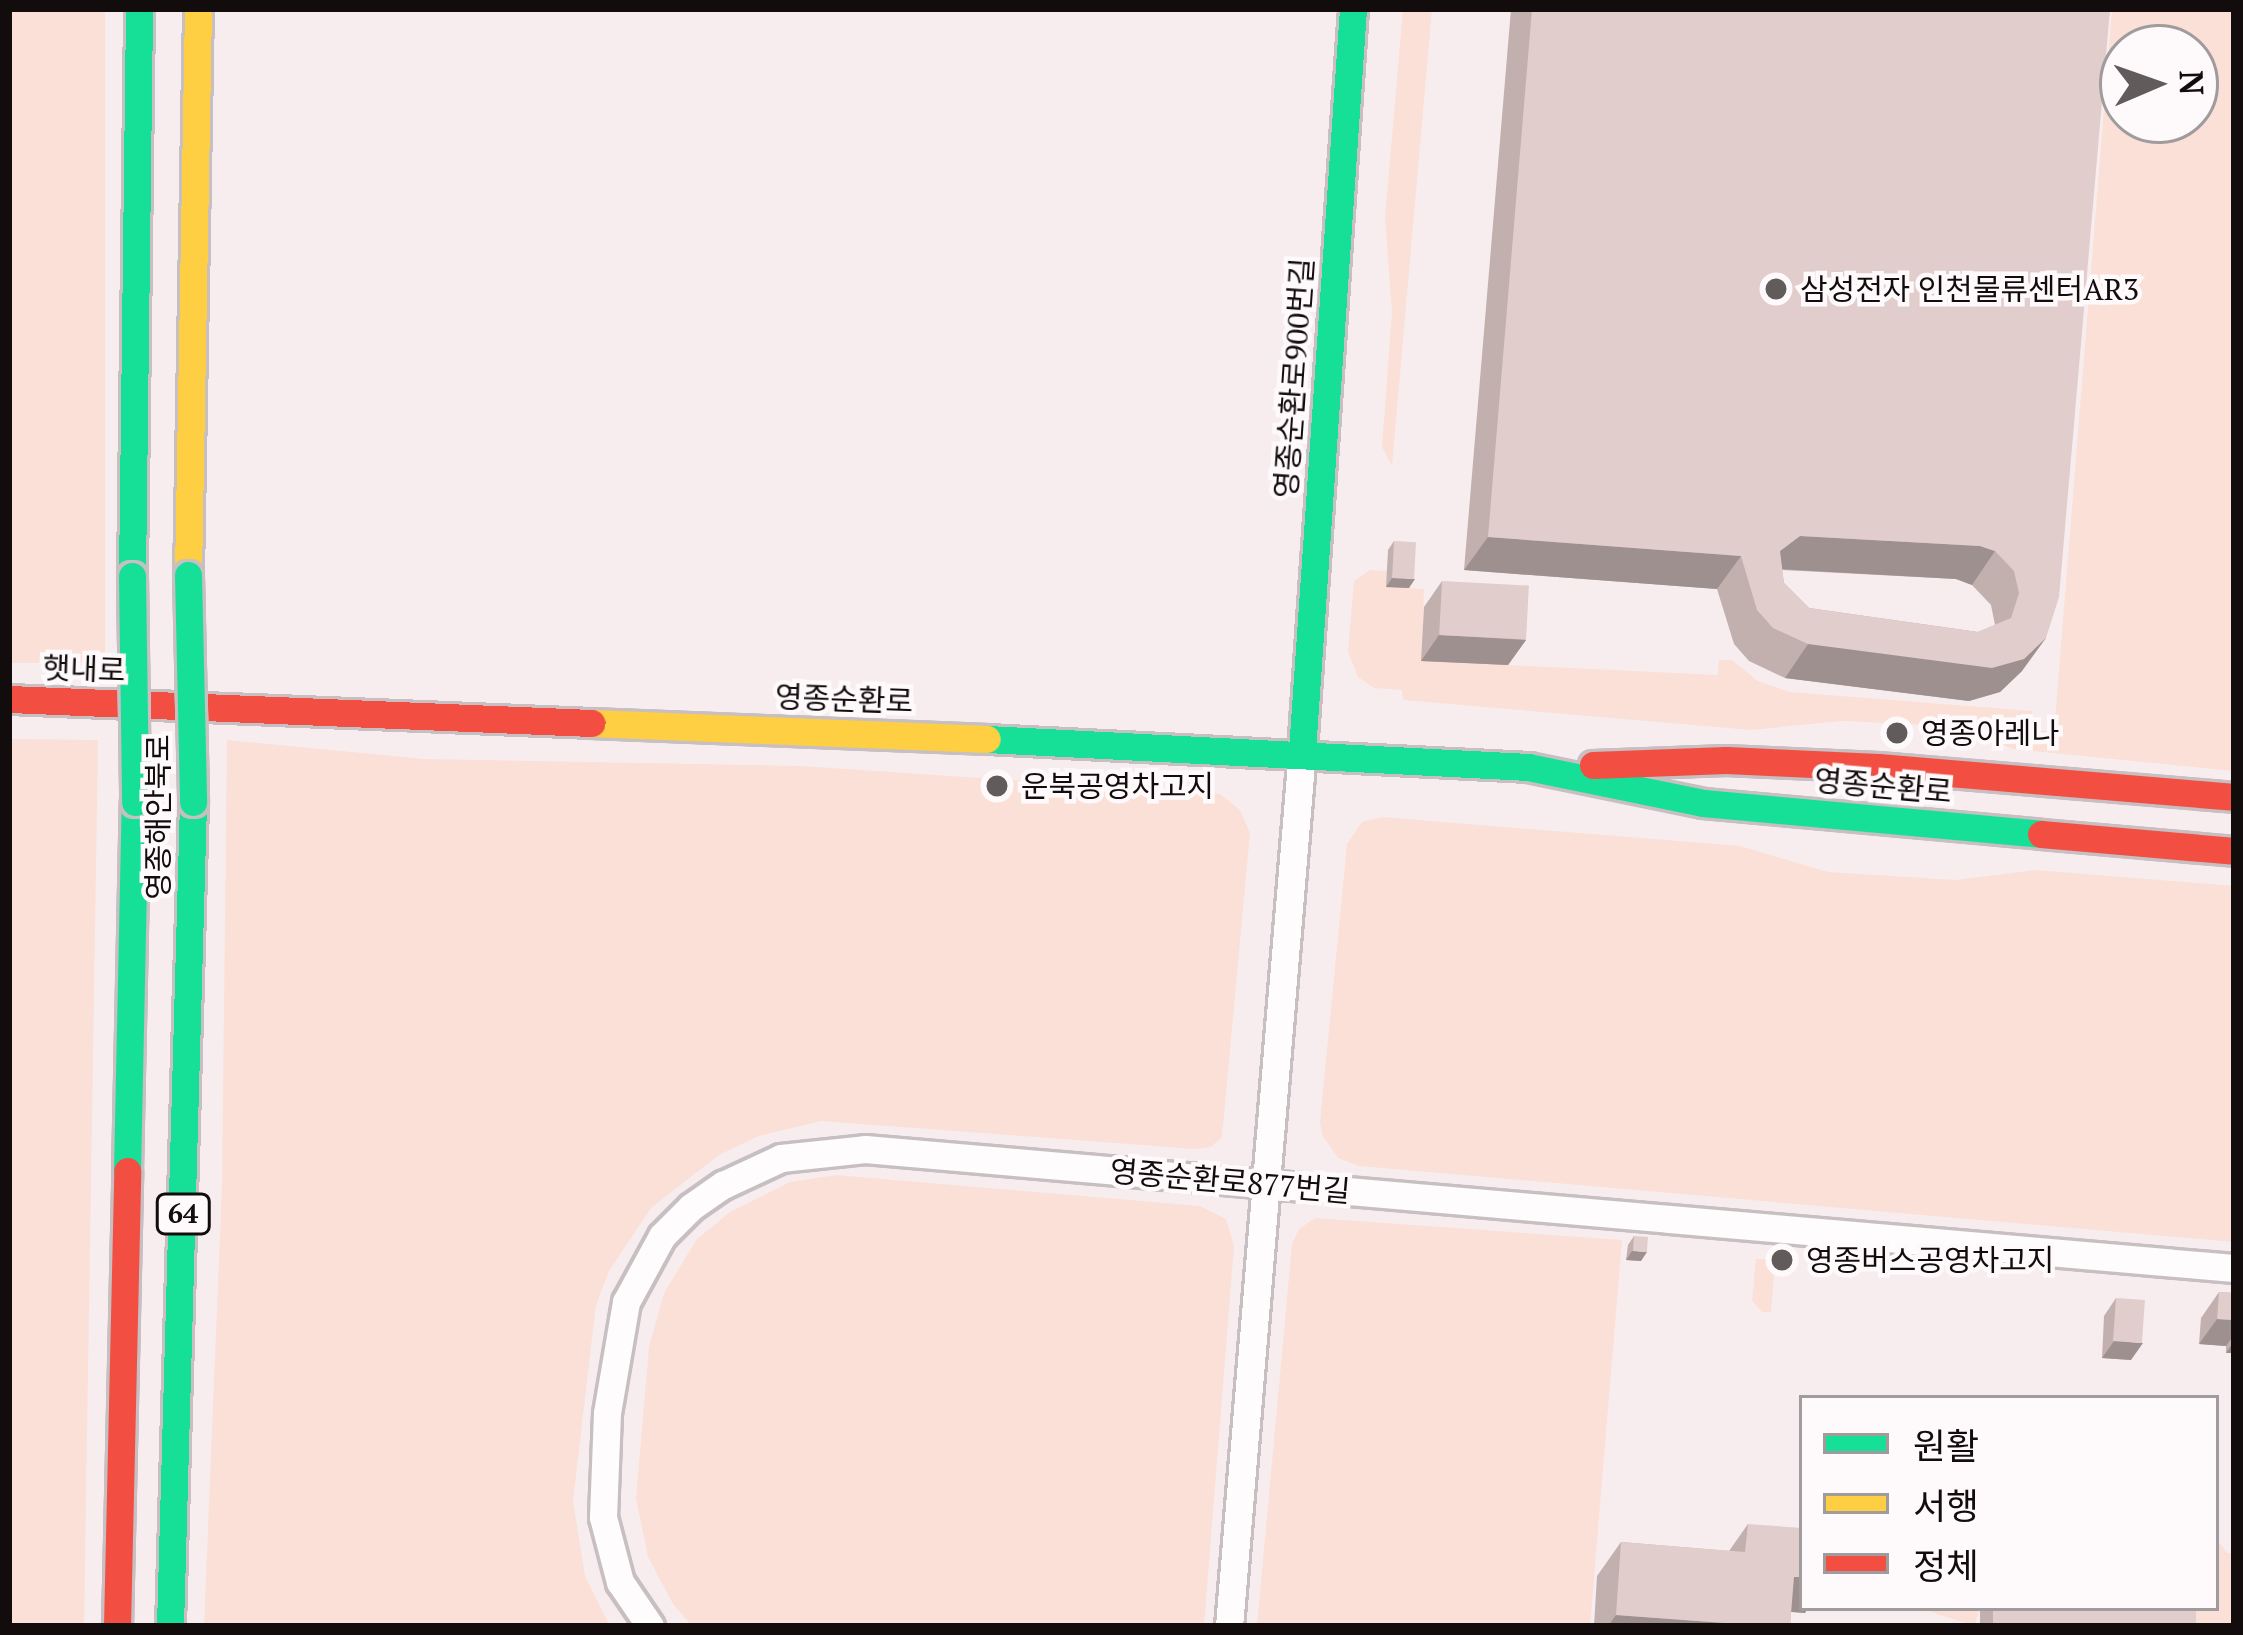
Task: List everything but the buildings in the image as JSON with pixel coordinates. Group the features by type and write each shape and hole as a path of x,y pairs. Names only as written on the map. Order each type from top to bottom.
{"main road":[{"name":"영종해안북로","path":"117,1626 135,802 132,576 139,9"},
{"name":"영종해안북로","path":"170,1626 193,802 188,575 199,9"},
{"name":"영종순환로900번길","path":"1301,751 1353,9"},
{"name":"햇내로","path":"9,699 157,704"},
{"name":"영종순환로","path":"157,704 1301,751 1528,767 1748,761 2234,797"},
{"name":"영종순환로","path":"1528,767 1703,803 2234,850"}],"street":[{"path":"1229,1626 1301,751"},
{"name":"영종순환로877번길","path":"650,1626 620,1582 603,1517 607,1413 626,1302 662,1235 691,1207 767,1164 841,1149 2234,1268"}],"shaded area":[{"path":"9,9 105,9 105,663 9,663"},
{"path":"1403,9 1432,9 1392,466 1382,447 1392,312 1385,217"},
{"path":"2112,9 2234,9 2234,771 2013,749 1953,726 1842,721 1751,730 1403,700 1402,690 1374,688 1358,677 1348,652 1354,581 1370,570 1387,571 1386,587 1424,589 1422,661 1718,675 1719,660 1732,660 1758,681 1790,692 2032,711 2031,730 2054,732 2101,144 2219,144 2219,24 2111,24"},
{"path":"9,739 98,740 84,1626 9,1626"},
{"path":"227,740 424,759 802,766 1220,794 1240,810 1250,833 1222,1137 1211,1147 1195,1149 821,1121 759,1136 719,1155 651,1208 609,1271 596,1305 573,1501 585,1576 610,1626 204,1626 222,1185"},
{"path":"1382,817 1740,846 1828,872 1955,880 2036,870 2234,886 2234,1242 1359,1166 1338,1158 1322,1135 1320,1122 1347,844 1362,822"},
{"path":"836,1175 1200,1206 1226,1219 1234,1246 1204,1626 692,1626 673,1604 648,1557 636,1498 649,1347 664,1293 697,1239 730,1212 790,1182"},
{"path":"1315,1218 1622,1240 1590,1626 1257,1626 1292,1244 1299,1229"},
{"path":"1756,1259 1775,1260 1771,1312 1762,1312 1752,1301"},
{"path":"2219,1542 2227,1553 2234,1553 2234,1626 2178,1626 2182,1611 2219,1611"},
{"path":"1780,1543 1799,1549 1799,1569 1774,1561"},
{"path":"1928,1611 1979,1611 1974,1626"}],"traffic: fast":[{"path":"132,576 139,9"},
{"path":"1302,751 1353,9"},
{"path":"188,575 193,802"},
{"path":"132,576 135,802"},
{"path":"987,739 1528,767 1703,803 2041,834"},
{"path":"127,1171 135,802"},
{"path":"170,1626 193,802"}],"traffic: slow":[{"path":"188,575 198,9"},
{"path":"592,723 987,739"}],"traffic: jam":[{"path":"9,699 592,723"},
{"path":"1593,765 1726,760 1878,767 2234,797"},
{"path":"2041,834 2234,851"},
{"path":"117,1626 127,1171"}],"place":[{"name":"삼성전자 인천물류센터AR3","path":"1776,289"},
{"name":"영종아레나","path":"1897,733"},
{"name":"운북공영차고지","path":"997,786"},
{"name":"영종버스공영차고지","path":"1782,1260"}]}
